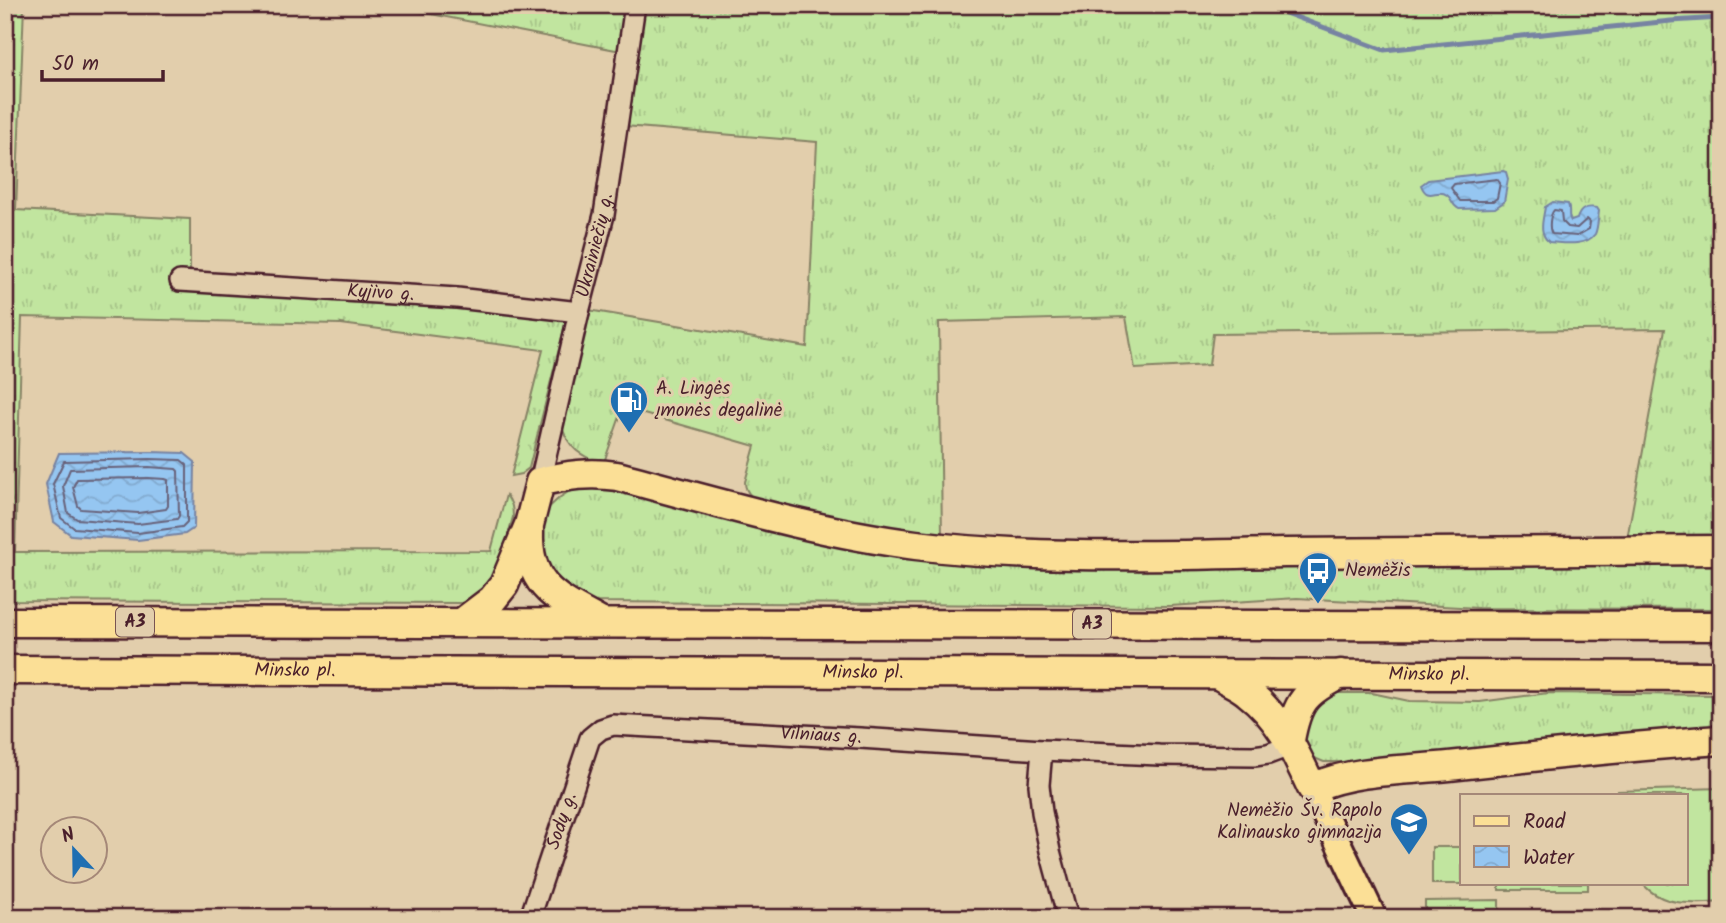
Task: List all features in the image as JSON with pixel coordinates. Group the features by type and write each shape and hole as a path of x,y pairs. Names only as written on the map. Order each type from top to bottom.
{"highway":[{"path":"463,622 492,600 505,585 529,525 540,482 578,474 617,476 845,533 916,545 1033,554 1721,550"},
{"path":"529,525 531,562 543,585 555,597 601,623"},
{"name":"A3","path":"5,622 1721,626"},
{"name":"Minsko pl.","path":"5,670 1721,676"},
{"path":"1216,674 1245,690 1272,715 1291,743 1312,788 1325,782 1375,773 1721,740"},
{"path":"1291,743 1297,708 1305,697 1341,674"}],"main road":[{"path":"1312,788 1374,918"}],"street":[{"name":"Ukrainiečių g.","path":"540,482 604,215 635,5"},
{"name":"Kyjivo g.","path":"180,281 457,298 579,312"},
{"name":"Vilniaus g.","path":"601,729 613,725 1159,755 1254,756 1268,754 1291,743"},
{"name":"Sodų g.","path":"530,918 590,738 601,729"},
{"path":"1042,750 1039,785 1042,812 1068,918"}],"green space":[{"path":"5,5 24,5 16,210 190,219 190,291 346,298 567,317 529,468 521,474 511,476 543,350 341,324 22,317 15,552 491,551 506,495 512,505 513,517 495,582 474,599 461,603 5,601"},
{"path":"385,5 626,5 621,51"},
{"path":"642,5 1721,5 1721,538 1627,539 1665,329 1213,334 1209,365 1135,369 1126,317 939,322 942,536 765,505 751,496 745,486 755,446 623,408 603,465 588,458 573,447 562,427 588,310 807,347 817,142 625,126"},
{"path":"602,485 841,544 1721,561 1721,609 1478,608 1297,598 1170,606 592,602 573,596 554,583 536,550 542,514 573,489"},
{"path":"1330,693 1372,693 1409,701 1480,702 1548,693 1721,695 1721,730 1392,762 1324,762 1305,749 1302,712"},
{"path":"1721,788 1721,902 1689,903 1668,900 1650,891 1643,884 1688,884 1688,794 1618,794 1618,791"},
{"path":"1432,847 1460,847 1460,884 1432,884"},
{"path":"1499,884 1588,884 1588,890 1499,890"},
{"path":"1499,900 1499,918 1425,918 1425,901"}],"water":[{"path":"1503,171 1508,179 1504,202 1495,208 1459,209 1447,195 1427,193 1421,185 1428,180"},
{"path":"1553,202 1568,204 1571,221 1577,219 1584,209 1597,208 1599,211 1595,234 1580,243 1549,242 1543,235 1542,221 1545,207"},
{"path":"59,453 184,453 195,462 194,528 185,534 138,540 71,535 54,522 46,484"}],"waterway":[{"path":"1264,5 1384,50 1721,18"}],"place":[{"name":"A. Lingės įmonės degalinė","path":"629,434"},
{"name":"Nemėžis","path":"1318,605"},
{"name":"Nemėžio Šv. Rapolo Kalinausko gimnazija","path":"1409,856"}]}
